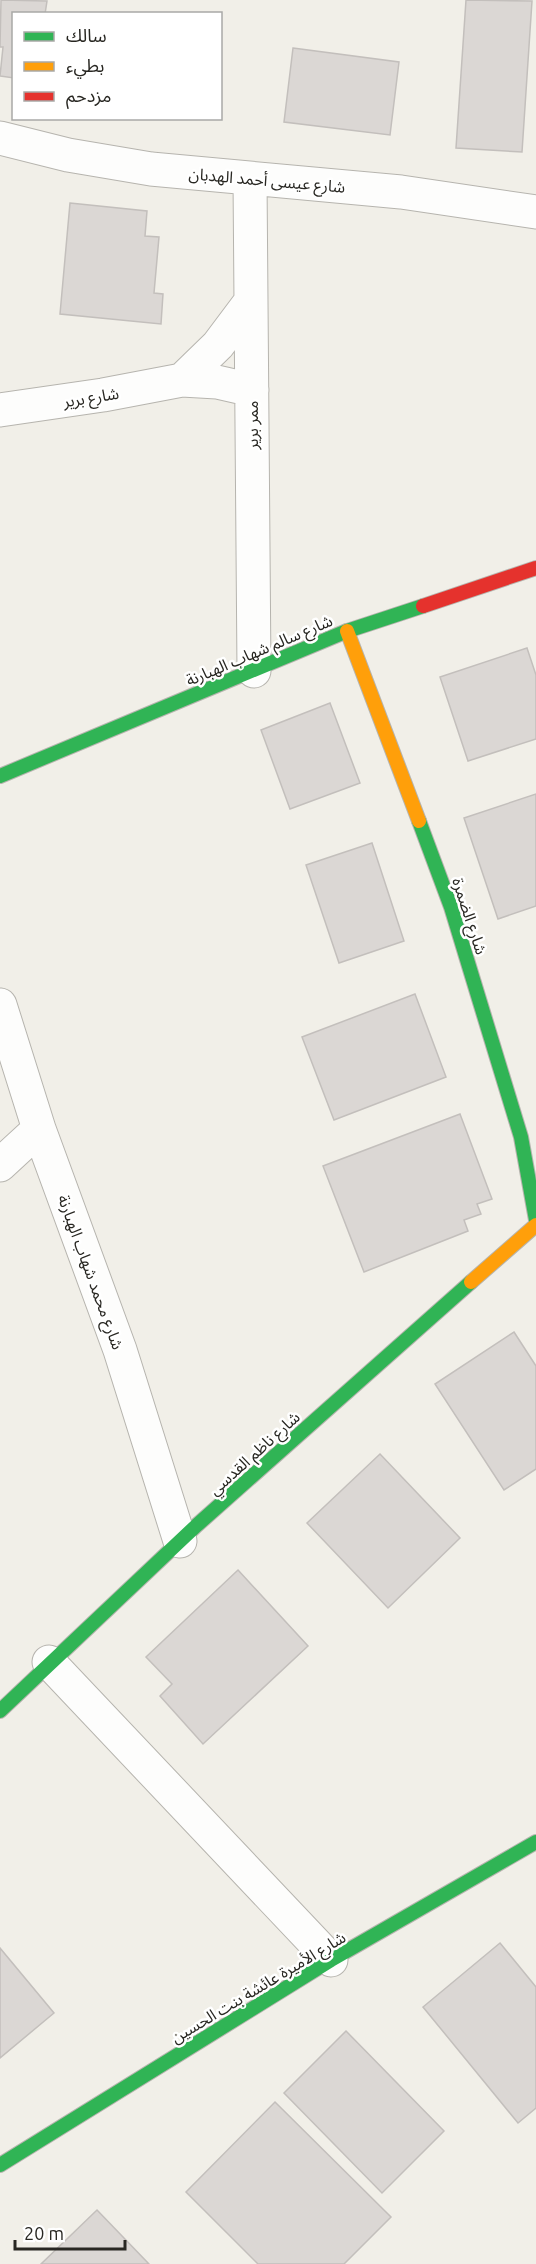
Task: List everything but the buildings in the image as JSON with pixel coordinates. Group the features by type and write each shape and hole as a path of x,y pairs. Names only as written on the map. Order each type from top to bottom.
{"street":[{"name":"شارع عيسى أحمد الهدبان","path":"0,138 68,155 151,169 401,192 536,212"},
{"name":"ممر برير","path":"250,179 254,671"},
{"path":"182,380 218,345 251,301"},
{"name":"شارع برير","path":"0,410 103,395 182,380 217,382 252,390"},
{"name":"شارع سالم شهاب الهبارنة","path":"0,776 347,631 536,568"},
{"name":"شارع الضمرة","path":"347,631 451,907 521,1137 536,1220"},
{"name":"شارع محمد شهاب الهبارنة","path":"0,1005 39,1129 120,1350 180,1541"},
{"path":"0,1164 39,1129"},
{"name":"شارع ناظم القدسي","path":"0,1711 49,1662 180,1541 536,1225"},
{"path":"49,1662 331,1960"},
{"name":"شارع الأميرة عائشة بنت الحسين","path":"0,2165 331,1960 536,1842"}],"traffic: fast":[{"path":"0,776 347,631 423,606"},
{"path":"419,821 451,907 521,1137 536,1220"},
{"path":"0,1711 197,1525 471,1282"},
{"path":"0,2165 331,1960 536,1842"}],"traffic: slow":[{"path":"347,631 419,821"},
{"path":"471,1282 536,1225"}],"traffic: jam":[{"path":"423,606 536,568"}]}
